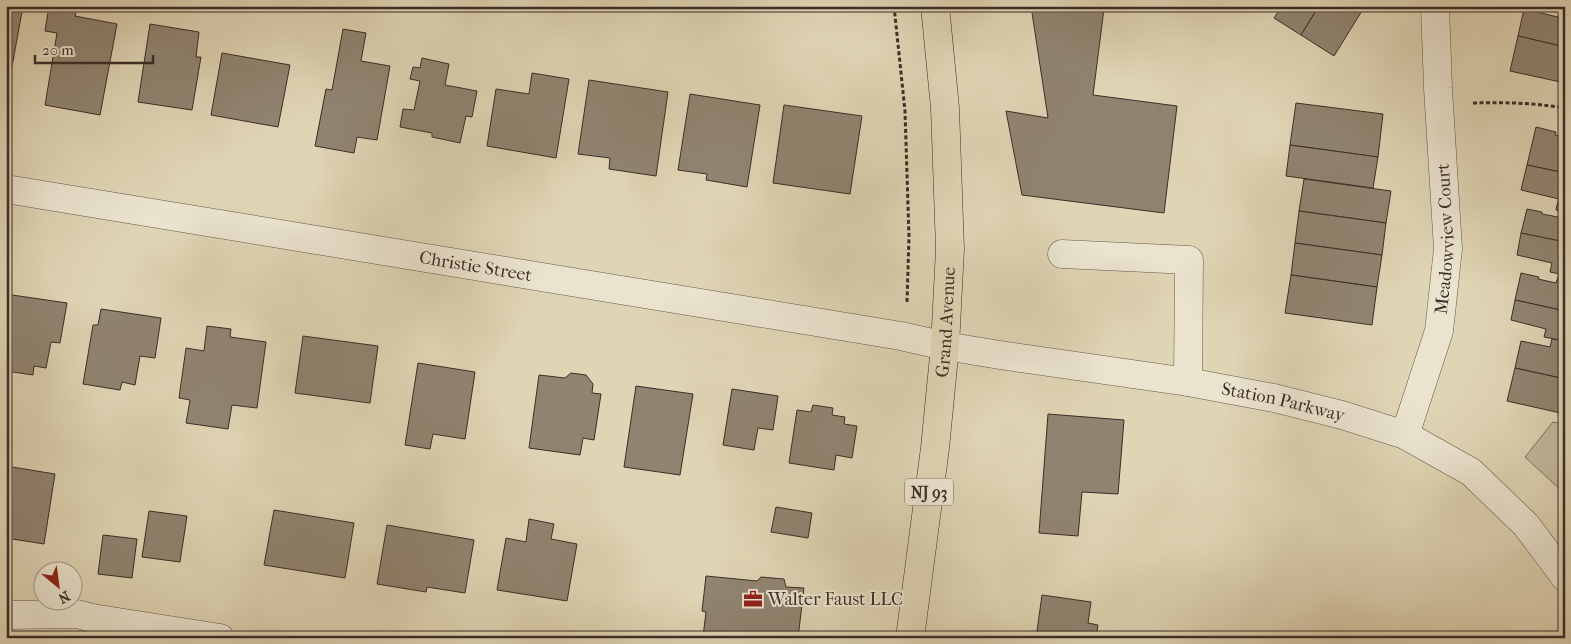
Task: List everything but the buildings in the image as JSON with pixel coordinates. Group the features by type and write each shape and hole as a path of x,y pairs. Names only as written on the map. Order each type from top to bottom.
{"main road":[{"name":"Grand Avenue","path":"910,638 935,448 945,346 950,249 945,108 935,6"}],"street":[{"name":"Meadowview Court","path":"1405,435 1440,331 1448,249 1435,6"},
{"name":"Christie Street","path":"6,188 901,336 945,346"},
{"path":"1062,254 1189,260 1188,382"},
{"name":"Station Parkway","path":"945,346 1188,382 1274,398 1342,415 1405,435 1471,472 1526,524 1565,577"},
{"path":"6,615 77,614 220,638"},
{"path":"92,618 118,638"}],"path":[{"path":"894,6 905,111 909,237 908,297 901,336"},
{"path":"1439,105 1498,102 1541,104 1565,108"}],"shaded area":[{"path":"1553,422 1565,424 1565,494 1525,457"}],"place":[{"name":"Walter Faust LLC","path":"753,599"}]}
